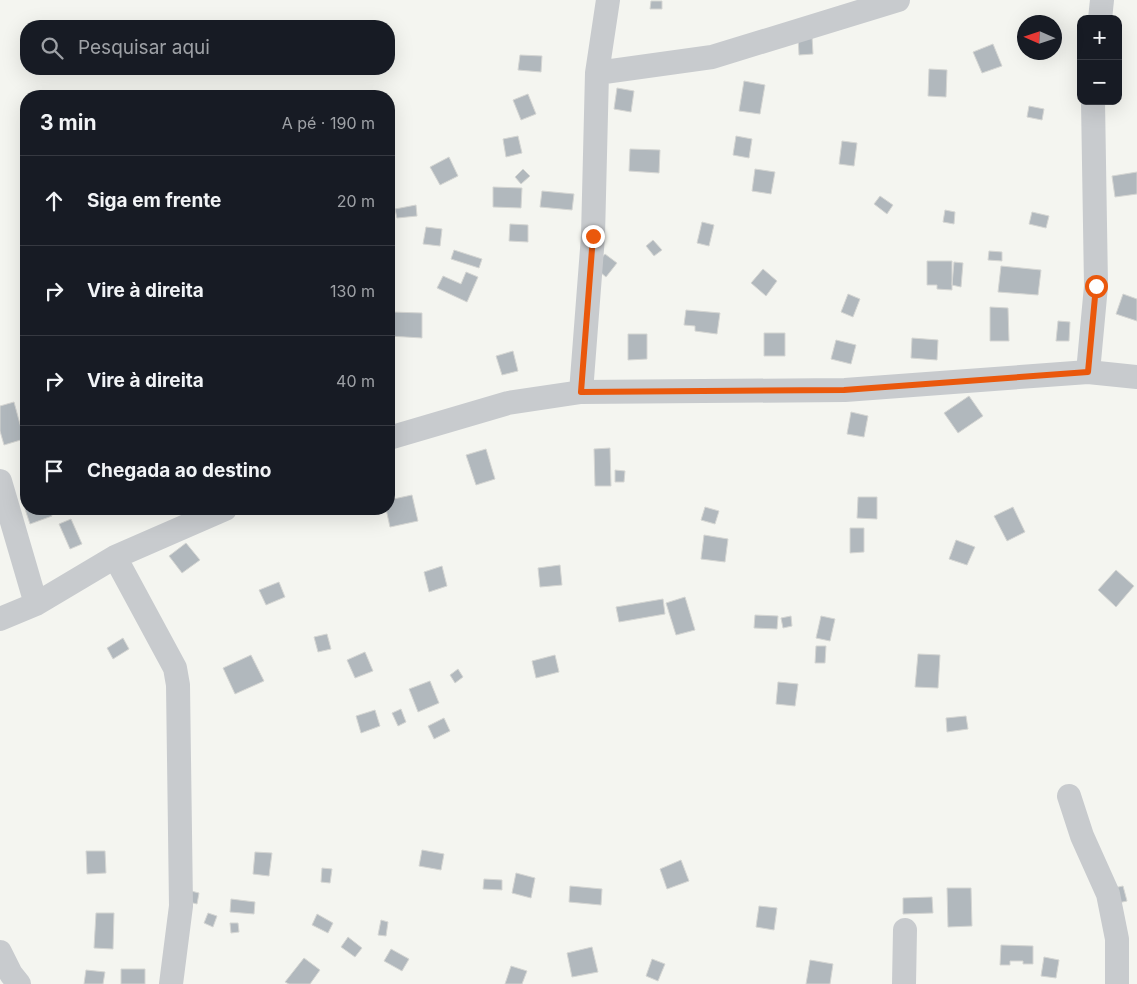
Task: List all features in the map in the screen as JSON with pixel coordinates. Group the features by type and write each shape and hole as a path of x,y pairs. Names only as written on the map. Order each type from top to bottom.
{"street":[{"path":"581,392 593,236 597,73 608,0"},
{"path":"597,73 712,57 898,0"},
{"path":"1100,15 1102,0"},
{"path":"1088,372 1096,286 1093,105"},
{"path":"395,436 508,403 581,392 844,390 1088,372 1137,377"},
{"path":"0,481 36,604"},
{"path":"0,619 36,604 115,557 211,515"},
{"path":"115,557 176,668 178,685 181,906 171,984"},
{"path":"1069,796 1082,836 1108,894 1117,940 1117,984"},
{"path":"904,984 905,930"},
{"path":"0,952 11,974 19,984"}],"building":[{"path":"651,1 662,1 662,9 650,9"},
{"path":"812,36 813,54 799,55 798,37"},
{"path":"993,44 1002,66 982,73 973,52"},
{"path":"520,55 542,56 541,72 518,70"},
{"path":"929,69 947,70 946,97 928,96"},
{"path":"744,81 765,85 760,114 739,111"},
{"path":"617,88 634,91 631,112 614,109"},
{"path":"528,94 536,114 521,120 513,100"},
{"path":"1029,106 1044,109 1042,120 1027,117"},
{"path":"518,136 522,153 506,157 503,139"},
{"path":"736,136 752,139 749,158 733,155"},
{"path":"842,141 857,143 854,166 839,164"},
{"path":"630,149 660,150 659,173 629,171"},
{"path":"449,157 458,176 440,185 430,167"},
{"path":"523,169 530,176 521,184 515,177"},
{"path":"755,169 775,172 771,194 752,191"},
{"path":"1137,172 1137,194 1115,197 1112,176"},
{"path":"493,187 522,188 521,208 493,207"},
{"path":"542,191 574,194 572,210 540,207"},
{"path":"880,196 893,205 887,214 874,204"},
{"path":"416,205 417,216 397,218 395,209"},
{"path":"945,210 955,212 954,224 943,222"},
{"path":"1032,212 1049,216 1046,228 1029,224"},
{"path":"702,222 714,225 709,246 697,243"},
{"path":"510,224 528,225 528,242 509,241"},
{"path":"426,227 442,229 440,246 423,244"},
{"path":"653,240 662,250 654,256 646,246"},
{"path":"454,250 482,259 479,268 451,259"},
{"path":"989,251 1002,252 1002,261 988,260"},
{"path":"605,254 617,263 606,277 594,267"},
{"path":"927,261 952,261 952,290 937,289 937,285 927,285"},
{"path":"954,262 963,263 961,287 952,285"},
{"path":"1001,266 1041,270 1038,295 998,292"},
{"path":"763,269 777,281 766,296 751,283"},
{"path":"466,272 478,277 467,302 437,288 443,276 461,284"},
{"path":"848,294 860,299 853,317 841,312"},
{"path":"1123,294 1137,299 1137,321 1116,314"},
{"path":"990,307 1008,308 1009,341 990,341"},
{"path":"686,310 720,313 717,334 695,331 695,326 684,325"},
{"path":"395,312 422,313 422,338 395,336"},
{"path":"1058,321 1070,322 1069,341 1056,341"},
{"path":"764,333 785,333 785,356 764,356"},
{"path":"628,334 647,334 647,359 628,360"},
{"path":"912,338 938,340 937,360 911,358"},
{"path":"836,340 856,345 851,364 831,359"},
{"path":"513,351 518,371 502,375 496,356"},
{"path":"969,396 983,416 958,433 944,413"},
{"path":"14,402 20,424 20,440 4,445 0,431 0,406"},
{"path":"851,412 868,416 864,437 847,434"},
{"path":"610,448 611,486 595,486 594,449"},
{"path":"486,449 495,479 476,485 466,455"},
{"path":"615,470 625,471 624,482 615,482"},
{"path":"412,495 418,521 390,527 387,515 395,515 395,499"},
{"path":"858,497 877,497 877,519 857,518"},
{"path":"705,507 719,511 715,524 701,520"},
{"path":"1013,507 1025,532 1007,541 994,516"},
{"path":"27,515 52,516 30,524"},
{"path":"71,519 82,544 70,549 59,524"},
{"path":"850,528 864,528 864,552 850,553"},
{"path":"704,535 728,539 725,562 701,559"},
{"path":"956,540 975,547 967,565 949,559"},
{"path":"186,543 200,560 182,573 169,556"},
{"path":"560,565 562,585 540,587 538,568"},
{"path":"442,566 447,586 429,592 424,572"},
{"path":"1116,570 1134,586 1116,607 1098,590"},
{"path":"279,582 285,597 266,605 259,590"},
{"path":"685,597 695,630 676,635 666,603"},
{"path":"663,599 665,614 619,622 616,607"},
{"path":"755,615 778,616 777,629 754,628"},
{"path":"791,616 792,626 783,628 781,618"},
{"path":"821,616 835,619 830,641 816,638"},
{"path":"327,634 331,649 318,652 314,637"},
{"path":"123,638 129,649 113,659 107,648"},
{"path":"816,646 826,646 825,663 815,663"},
{"path":"365,652 373,671 355,678 347,660"},
{"path":"918,654 940,655 938,688 915,687"},
{"path":"251,655 264,681 235,694 223,668"},
{"path":"555,655 559,672 536,678 532,661"},
{"path":"458,669 463,677 455,683 450,675"},
{"path":"430,681 439,703 418,712 409,689"},
{"path":"778,682 798,684 795,706 776,704"},
{"path":"401,709 406,722 398,726 392,713"},
{"path":"375,710 380,726 361,733 356,716"},
{"path":"966,716 968,729 947,732 946,718"},
{"path":"444,718 450,731 434,739 428,726"},
{"path":"422,850 444,854 441,870 419,866"},
{"path":"86,851 105,851 106,873 87,874"},
{"path":"255,852 272,853 269,876 253,874"},
{"path":"681,860 689,881 667,889 660,869"},
{"path":"322,868 332,869 330,883 321,882"},
{"path":"516,873 535,878 531,898 512,893"},
{"path":"484,879 502,880 502,890 483,889"},
{"path":"570,886 602,889 601,905 569,902"},
{"path":"1123,886 1127,901 1118,903 1114,888"},
{"path":"947,888 971,888 972,926 948,927"},
{"path":"191,891 199,893 197,904 189,902"},
{"path":"932,897 933,913 903,914 903,898"},
{"path":"231,899 255,902 254,914 230,912"},
{"path":"759,906 777,908 774,930 756,927"},
{"path":"96,913 114,913 113,949 94,948"},
{"path":"208,913 217,916 213,927 204,923"},
{"path":"317,914 333,923 328,933 312,925"},
{"path":"381,920 388,922 386,936 378,935"},
{"path":"230,923 238,923 239,932 231,933"},
{"path":"348,937 362,948 355,957 341,947"},
{"path":"1001,945 1033,946 1033,964 1023,964 1023,961 1010,961 1010,965 1000,965"},
{"path":"592,947 598,972 572,977 567,953"},
{"path":"391,949 409,959 402,971 384,961"},
{"path":"1044,957 1059,960 1056,978 1041,976"},
{"path":"304,958 320,970 310,984 289,984 285,982"},
{"path":"652,959 665,964 658,981 646,976"},
{"path":"810,960 833,964 830,984 806,984"},
{"path":"511,966 527,971 522,984 505,984"},
{"path":"121,969 145,969 145,984 121,984"},
{"path":"86,970 105,972 103,984 84,984"}],"route":[{"path":"593,236 581,392 844,390 1088,372 1096,286"}]}
